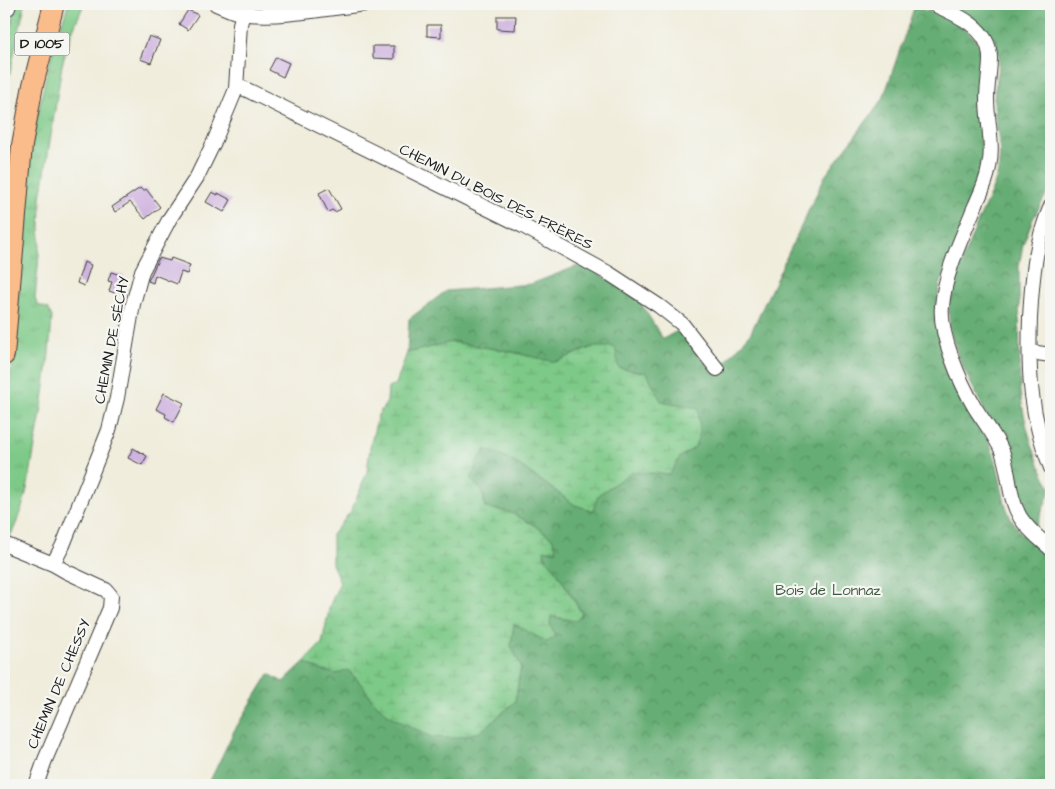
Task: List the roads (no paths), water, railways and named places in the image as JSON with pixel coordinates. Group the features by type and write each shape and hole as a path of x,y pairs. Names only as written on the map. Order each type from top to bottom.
{"highway":[{"name":"D 1005","path":"4,189 8,151 20,82 40,4"},
{"name":"D 1005","path":"4,355 22,145 33,85 54,4"}],"street":[{"path":"216,4 243,14 288,13 366,4"},
{"path":"933,4 953,13 972,25 984,39 990,55 987,96 991,146 990,166 947,280 942,306 942,327 947,344 970,398 996,438 1002,452 1012,500 1019,516 1051,549"},
{"name":"CHEMIN DE SÉCHY","path":"53,564 63,545 109,430 117,398 134,296 142,271 170,218 197,178 221,126 237,85 240,24 243,14"},
{"name":"CHEMIN DU BOIS DES FRÈRES","path":"237,85 523,226 610,274 659,306 682,324 717,368"},
{"path":"1051,206 1035,257 1031,299 1030,352 1030,384 1034,413 1051,468"},
{"path":"1030,352 1051,355"},
{"path":"4,544 53,564"},
{"name":"CHEMIN DE CHESSY","path":"36,785 110,608 111,596 102,588 53,564"}],"park label":[{"name":"Bois de Lonnaz","path":"828,590"}]}
